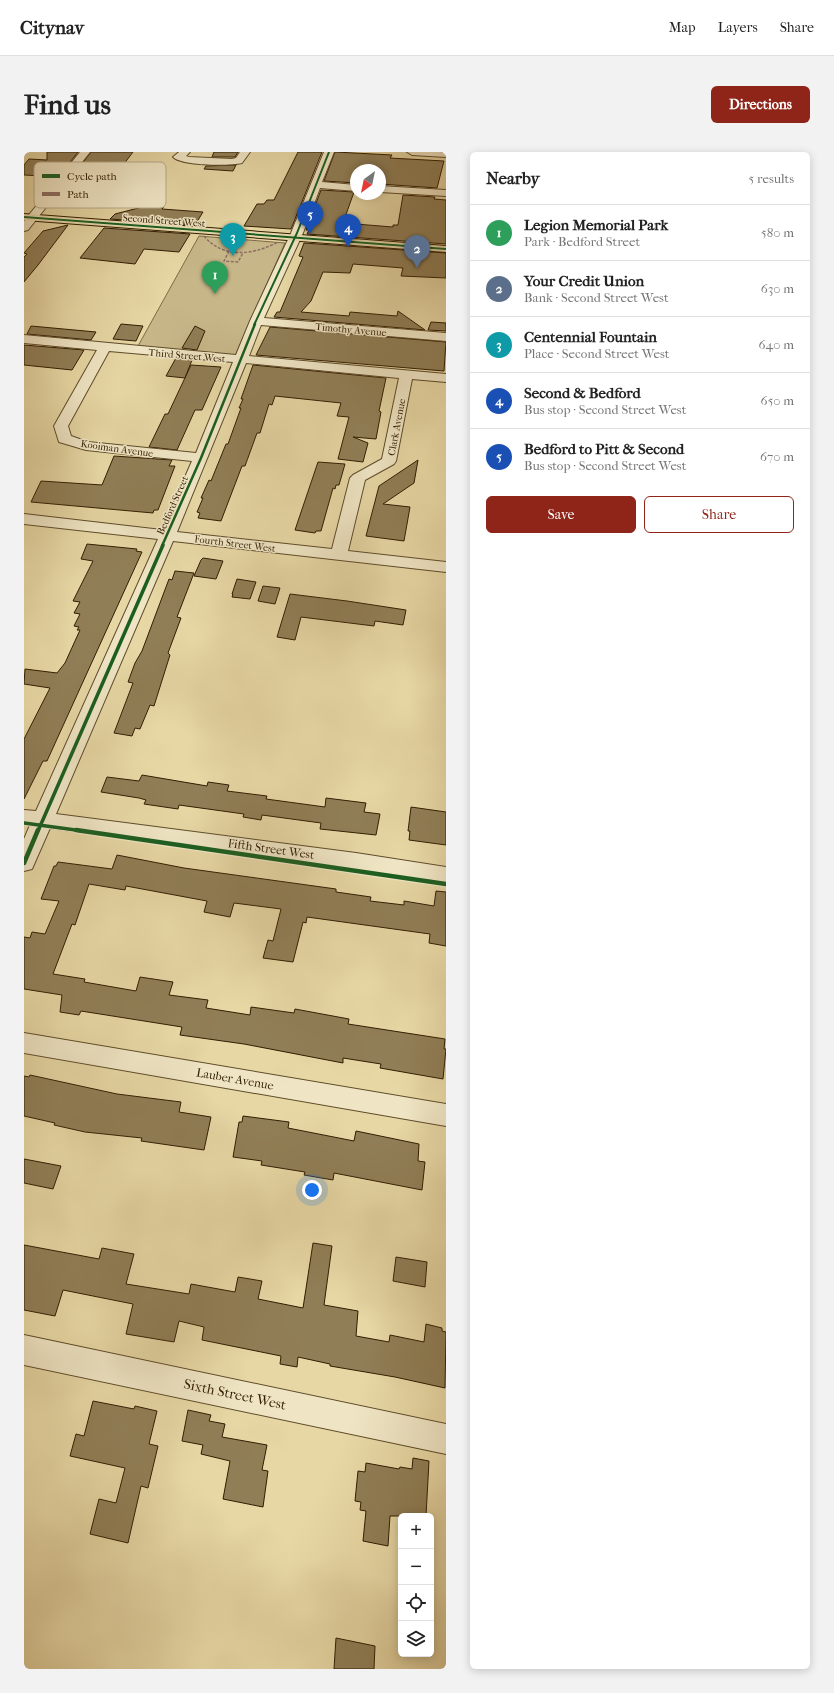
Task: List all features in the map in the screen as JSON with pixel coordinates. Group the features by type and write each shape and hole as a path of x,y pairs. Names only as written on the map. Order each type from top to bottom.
{"main road":[{"name":"Second Street West","path":"28,217 446,249"}],"street":[{"path":"76,162 85,152"},
{"path":"185,152 178,156 188,160 232,162 239,161 245,152"},
{"name":"Bedford Street","path":"24,863 33,818 168,535 242,360 256,321 294,238 328,152"},
{"path":"412,152 446,154"},
{"path":"315,185 350,188"},
{"path":"386,189 446,193"},
{"path":"24,228 28,217 36,208"},
{"name":"Timothy Avenue","path":"256,321 446,337"},
{"name":"Third Street West","path":"24,340 446,378"},
{"name":"Kooiman Avenue","path":"105,347 61,426 64,439 86,446 201,458"},
{"name":"Clark Avenue","path":"339,555 358,478 389,461 406,375"},
{"name":"Fourth Street West","path":"24,518 446,568"},
{"name":"Fifth Street West","path":"33,818 356,861 446,875"},
{"name":"Lauber Avenue","path":"24,1043 446,1115"},
{"name":"Sixth Street West","path":"24,1350 446,1439"}],"shaded area":[{"path":"199,236 285,243 235,356 138,346"}],"building":[{"path":"47,152 78,152 70,162 34,162 34,176 24,175 24,165 29,159 47,160"},
{"path":"91,152 133,152 125,162 83,162"},
{"path":"214,152 238,152 235,157 212,157"},
{"path":"298,152 322,152 291,229 244,226 257,204 264,204 267,200 274,200"},
{"path":"335,152 392,155 390,158 444,161 437,188 386,184 386,164 350,164 350,183 324,181"},
{"path":"236,165 233,171 204,169 206,166"},
{"path":"321,190 350,192 351,200 343,223 393,227 393,225 398,225 403,195 435,197 434,199 446,200 446,244 307,234 309,230 306,230"},
{"path":"138,208 163,208 162,209 203,212 195,225 110,219 115,214"},
{"path":"68,225 24,282 24,257 27,254 24,253 43,231"},
{"path":"104,228 190,234 179,252 144,249 135,264 80,258"},
{"path":"304,243 446,253 446,278 401,276 403,268 353,264 350,273 323,272 311,301 301,312 349,316 350,312 397,316 398,311 425,330 274,317 277,312 280,312 303,257 299,256"},
{"path":"431,322 446,323 446,331 428,330"},
{"path":"121,324 143,326 136,341 113,339"},
{"path":"31,326 96,332 91,340 27,334"},
{"path":"195,326 205,331 197,350 182,348"},
{"path":"270,327 446,342 444,371 256,355"},
{"path":"24,345 84,350 72,370 24,365"},
{"path":"176,358 192,360 185,378 166,376"},
{"path":"191,365 221,367 202,410 195,410 177,450 149,447 165,414 168,414"},
{"path":"253,365 386,378 379,411 381,412 376,439 353,437 368,443 363,462 338,459 349,417 337,416 341,403 275,396 272,405 269,404 260,433 257,433 245,466 242,466 221,521 198,518 200,513 197,512 203,498 201,498 209,480 211,481 226,444 228,444 241,408 239,408 243,399 241,399"},
{"path":"114,456 172,460 169,466 175,466 158,510 154,510 153,513 31,502 41,481 102,485"},
{"path":"418,460 414,483 383,504 410,507 404,541 366,536 379,486"},
{"path":"318,462 345,464 339,485 336,485 335,489 333,488 321,531 316,531 315,533 295,530"},
{"path":"87,544 137,549 136,551 142,552 47,761 43,761 24,799 24,739 50,688 24,684 25,669 57,673 65,663 80,630 77,630 79,627 74,626 80,614 74,613 80,602 73,601 93,561 81,559"},
{"path":"203,558 223,561 216,579 194,576"},
{"path":"175,571 194,573 177,617 181,618 168,653 170,655 154,706 150,705 140,729 135,728 132,736 114,733 133,683 128,682 135,663 142,651 169,579 172,580"},
{"path":"237,579 256,582 250,599 232,597"},
{"path":"263,586 280,588 275,604 258,601"},
{"path":"290,594 406,610 403,625 375,621 374,626 301,617 295,640 277,637"},
{"path":"142,775 207,786 208,782 229,785 227,791 267,796 266,799 325,807 326,798 366,803 364,812 380,814 376,835 320,829 321,823 262,815 261,820 243,817 244,814 179,805 178,809 144,804 146,800 101,792 107,777 139,781"},
{"path":"411,807 446,812 446,845 409,840 410,831 408,831"},
{"path":"117,855 184,868 336,889 336,892 371,897 370,901 404,905 404,901 434,906 436,891 446,892 446,946 429,943 430,934 307,917 306,923 303,922 293,962 263,958 268,940 273,941 281,909 234,903 230,917 204,912 207,901 126,886 125,890 89,884 75,925 72,924 53,974 85,979 84,982 136,991 140,977 173,982 169,995 208,1000 206,1008 250,1015 251,1007 294,1013 295,1009 349,1019 348,1024 445,1039 444,1049 446,1049 443,1079 380,1068 381,1064 343,1058 343,1063 244,1044 180,1035 182,1027 81,1011 79,1015 60,1012 62,995 24,989 24,937 30,938 32,932 45,934 59,901 41,899 54,866 56,866 58,862 112,869"},
{"path":"30,1075 117,1094 181,1102 179,1112 211,1117 204,1150 141,1141 142,1138 85,1132 24,1116 24,1076 29,1077"},
{"path":"243,1116 289,1122 288,1128 354,1141 356,1131 419,1144 418,1161 425,1162 422,1190 334,1173 333,1180 304,1175 305,1172 261,1165 262,1161 233,1157 239,1122 242,1122"},
{"path":"24,1159 61,1166 53,1189 24,1183"},
{"path":"313,1243 332,1246 324,1305 358,1311 356,1336 389,1342 390,1335 424,1342 426,1324 442,1328 442,1331 446,1332 445,1388 395,1377 330,1366 330,1364 298,1357 297,1367 280,1364 281,1356 202,1340 204,1327 179,1321 174,1342 126,1334 133,1304 63,1290 55,1316 24,1310 24,1245 99,1259 102,1248 134,1254 126,1284 189,1294 191,1284 235,1292 238,1277 262,1281 258,1299 303,1308"},
{"path":"396,1257 427,1262 425,1287 393,1281"},
{"path":"93,1401 134,1409 135,1406 157,1411 149,1444 158,1446 148,1488 141,1486 128,1543 90,1534 99,1499 116,1503 125,1468 70,1456 76,1434 84,1436"},
{"path":"188,1410 211,1415 209,1421 225,1424 222,1437 267,1445 262,1470 268,1471 263,1507 223,1499 230,1461 201,1454 203,1445 182,1441"},
{"path":"413,1458 429,1461 426,1513 398,1513 398,1516 390,1516 388,1546 363,1541 366,1511 360,1510 361,1502 355,1501 358,1471 365,1472 366,1463 399,1469 400,1467 412,1469"},
{"path":"336,1638 375,1646 374,1669 334,1669"}],"marked path":[{"path":"204,236 210,243 218,248 239,252 260,250 278,242"},
{"path":"229,251 224,261 238,262 243,253"}],"cycle path":[{"path":"24,863 201,458 256,321 297,233 329,152"},
{"path":"24,217 446,249"},
{"path":"24,823 446,884"}],"place":[{"name":"Bedford to Pitt & Second","path":"310,234"},
{"name":"Second & Bedford","path":"348,247"},
{"name":"Centennial Fountain","path":"233,256"},
{"name":"Your Credit Union","path":"417,268"},
{"name":"Legion Memorial Park","path":"215,294"}]}
